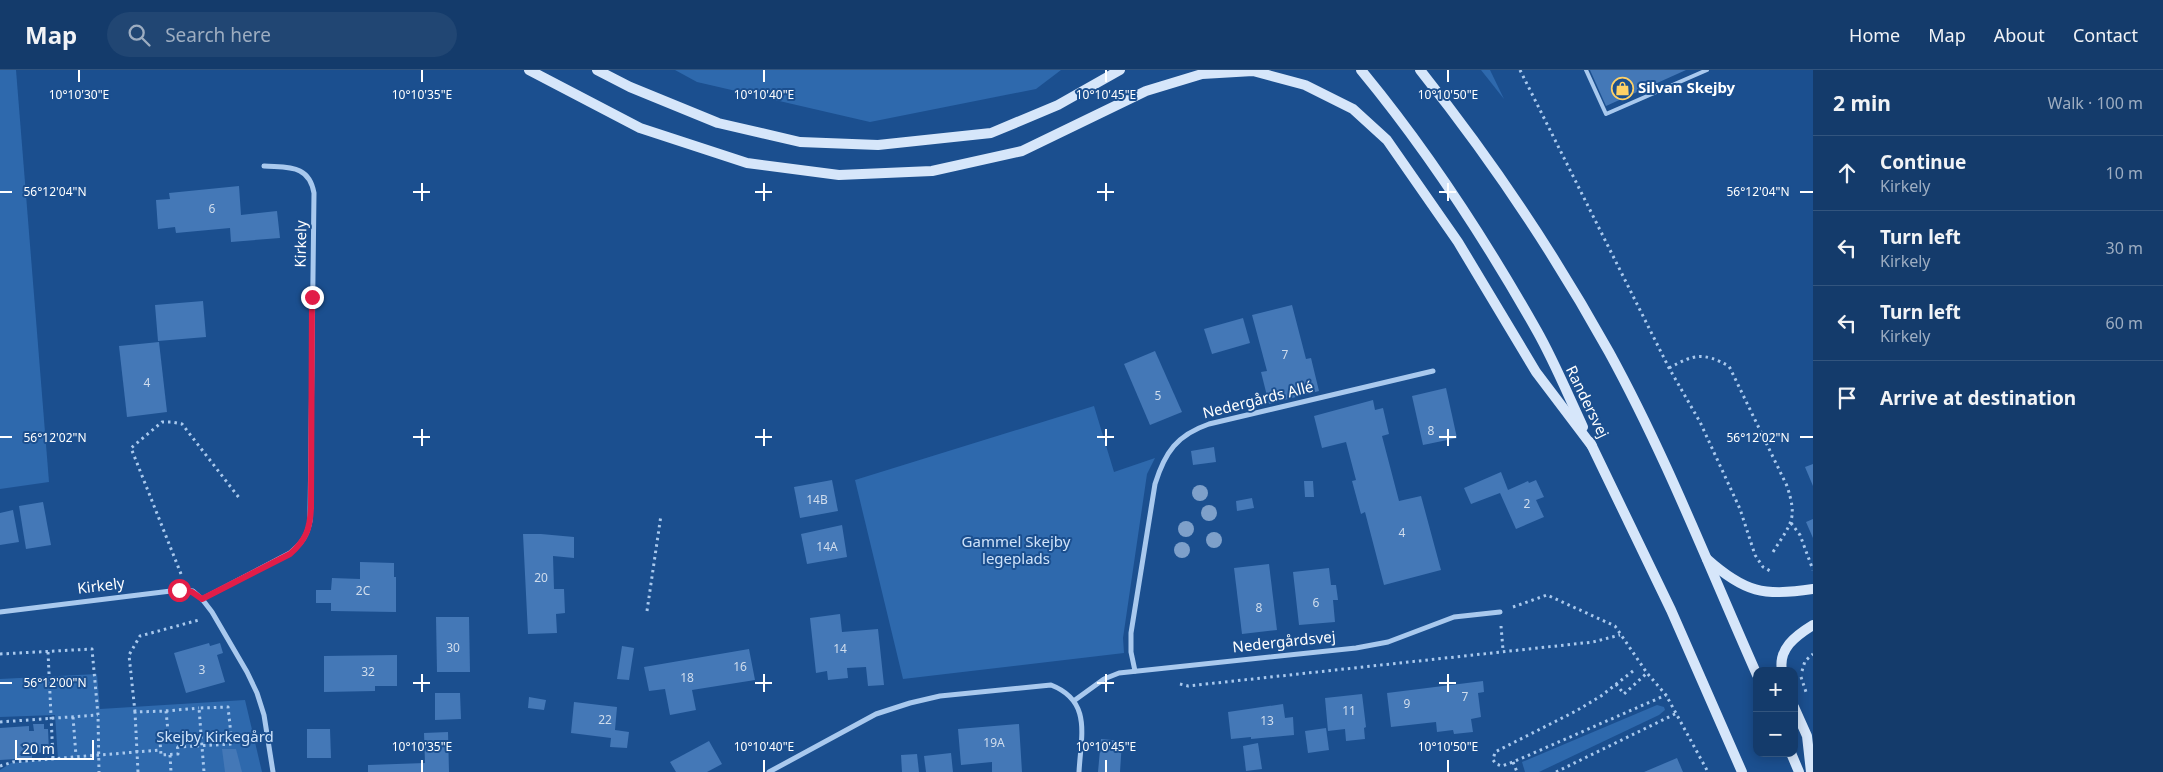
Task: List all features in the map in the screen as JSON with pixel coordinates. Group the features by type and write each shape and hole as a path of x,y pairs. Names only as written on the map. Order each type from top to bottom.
{"main road":[{"path":"529,70 640,128 747,163 840,175 932,171 1022,151 1146,91 1202,74 1253,72 1305,85 1353,109 1387,140 1458,242 1536,372 1592,446"},
{"path":"597,70 630,87 718,123 800,142 878,145 991,133 1058,105 1120,70"},
{"name":"Randersvej","path":"1360,70 1394,110 1458,200 1538,332 1671,610 1742,772"},
{"path":"1420,70 1465,127 1561,269 1610,353 1652,436 1753,667"},
{"path":"1705,557 1726,576 1746,587 1770,593 1793,593 1813,589"},
{"path":"1781,667 1780,660 1785,647 1813,625"},
{"path":"1796,712 1807,736 1811,772"},
{"path":"1793,757 1799,772"}],"street":[{"name":"Kirkely","path":"202,599 290,554 308,534 310,521 314,193 312,182 305,173 295,169 264,166"},
{"name":"Nedergårds Allé","path":"1135,670 1131,652 1131,634 1156,484 1161,467 1170,450 1183,436 1209,424 1434,372"},
{"name":"Kirkely","path":"0,612 179,590 188,591"},
{"path":"188,591 202,599 214,616 257,693 266,723 273,772"},
{"name":"Nedergårdsvej","path":"1075,700 1104,679 1119,673 1356,648 1388,642 1454,617 1500,612"},
{"path":"769,772 876,714 940,696 1050,685 1064,690 1075,700 1080,713 1079,772"}],"lane":[{"path":"1586,70 1606,114 1707,70"}],"path":[{"path":"1520,70 1669,368 1700,422 1740,509 1755,555 1763,567 1779,575"},
{"path":"1669,368 1696,356 1709,356 1728,366 1787,486 1794,507 1791,523 1773,552"},
{"path":"188,591 131,448 162,422 182,424 240,499"},
{"path":"647,611 661,516"},
{"path":"1791,523 1800,535 1813,570"},
{"path":"1503,650 1500,612 1546,595 1615,626 1647,673 1666,695 1708,772"},
{"path":"138,772 135,712 129,655 140,636 214,616"},
{"path":"1179,684 1188,686 1503,650 1593,642 1620,635"},
{"path":"0,654 92,649 98,715 99,772"},
{"path":"48,652 53,758"},
{"path":"1807,694 1800,678 1805,661 1813,654"},
{"path":"1633,670 1576,711 1495,752 1493,756 1496,764 1502,766 1513,762 1666,695"},
{"path":"1616,684 1624,694 1647,673"},
{"path":"135,712 228,707 232,744 178,747"},
{"path":"199,708 204,772"},
{"path":"166,711 169,741"},
{"path":"1556,772 1677,713"},
{"path":"0,722 98,715"},
{"path":"73,717 76,756"},
{"path":"177,740 178,747 178,754 161,755 160,741 177,740"},
{"path":"0,766 13,762 53,758 161,750"},
{"path":"170,755 171,772"},
{"path":"1513,762 1517,772"}],"green space":[{"path":"0,70 16,70 49,482 0,489"},
{"path":"675,70 1061,70 1036,89 870,122 697,82"},
{"path":"1481,70 1490,70 1504,99"},
{"name":"Gammel Skejby legeplads","path":"1094,406 1114,472 1155,458 1147,474 1123,638 1124,653 903,679 855,480"},
{"name":"Skejby Kirkegård","path":"97,674 100,709 245,700 262,772 0,772 0,770 11,763 58,759 55,715 0,717 0,679"},
{"path":"1657,705 1664,707 1665,710 1659,715 1539,772 1525,772 1522,762"}],"building":[{"name":"Silvan Skejby","path":"1590,70 1686,70 1606,106"},
{"path":"239,186 241,215 277,211 280,238 231,242 230,228 176,233 175,227 158,229 156,200 170,199 169,193"},
{"path":"203,301 206,337 158,341 155,305"},
{"path":"1292,305 1306,359 1311,358 1319,391 1269,404 1261,372 1267,371 1252,315"},
{"path":"1243,318 1250,343 1212,354 1204,329"},
{"path":"159,342 167,412 127,417 119,346"},
{"path":"1155,351 1182,412 1150,425 1124,364"},
{"path":"1446,388 1457,438 1423,445 1412,396"},
{"path":"1373,400 1375,410 1383,408 1389,434 1382,436 1399,501 1421,496 1441,570 1384,585 1365,512 1361,514 1352,481 1356,480 1346,442 1322,448 1314,416"},
{"path":"1214,447 1216,462 1193,465 1191,451"},
{"path":"1813,464 1813,486 1805,467"},
{"path":"1501,472 1508,490 1528,481 1529,483 1536,480 1544,497 1536,500 1544,517 1516,529 1500,493 1471,504 1464,488"},
{"path":"832,480 838,511 800,518 794,487"},
{"path":"1304,481 1313,481 1314,497 1305,497"},
{"path":"1252,498 1254,508 1237,511 1236,501"},
{"path":"43,502 51,545 26,549 19,506"},
{"path":"13,510 19,542 0,545 0,513"},
{"path":"1813,519 1813,538 1806,522"},
{"path":"842,525 847,557 807,564 801,534"},
{"path":"523,534 574,537 574,558 553,556 554,589 564,589 565,613 556,614 557,633 528,634"},
{"path":"360,562 394,563 396,612 331,611 331,603 316,603 316,590 331,590 332,578 360,579"},
{"path":"1269,564 1277,630 1242,634 1234,568"},
{"path":"1329,568 1331,585 1336,585 1338,600 1333,600 1335,622 1299,625 1293,572"},
{"path":"840,614 842,632 878,629 884,685 868,686 866,667 847,668 848,678 828,680 827,671 816,673 810,618"},
{"path":"436,617 469,617 470,672 437,672"},
{"path":"209,643 210,646 220,643 223,653 217,655 225,682 186,693 174,653"},
{"path":"622,646 634,648 629,680 617,679"},
{"path":"749,649 755,680 692,690 696,710 670,715 665,689 649,691 644,667"},
{"path":"397,655 397,686 375,686 375,691 324,692 324,656"},
{"path":"1483,681 1484,692 1478,693 1481,717 1471,719 1473,732 1454,734 1453,730 1437,732 1436,722 1391,727 1387,693"},
{"path":"435,693 460,693 461,719 435,720"},
{"path":"1362,694 1366,727 1364,728 1365,739 1346,741 1345,729 1328,731 1325,698"},
{"path":"529,697 546,700 544,710 528,708"},
{"path":"574,702 617,707 615,730 629,732 627,748 610,747 611,738 571,733"},
{"path":"1283,704 1285,718 1293,717 1294,735 1231,739 1228,712"},
{"path":"33,724 44,724 44,729 48,729 49,752 32,753 32,758 0,760 0,728 29,726 29,731 34,731"},
{"path":"1019,724 1022,772 992,772 992,762 961,765 958,729"},
{"path":"1326,728 1329,750 1308,753 1305,731"},
{"path":"307,729 330,729 331,758 307,758"},
{"path":"448,732 449,772 368,772 368,765 425,763 424,733"},
{"path":"1101,739 1122,741 1120,772 1098,772"},
{"path":"709,741 722,764 707,772 676,772 670,762"},
{"path":"1258,743 1262,769 1246,771 1243,746"},
{"path":"222,749 236,749 242,772 225,772"},
{"path":"951,753 953,772 926,772 924,756"},
{"path":"917,754 919,772 902,772 901,755"},
{"path":"1677,758 1683,772 1644,772"}],"place":[{"name":"Silvan Skejby","path":"1622,88"}],"route":[{"path":"179,590 192,592 202,599 290,554 308,534 311,508 312,297"}]}
